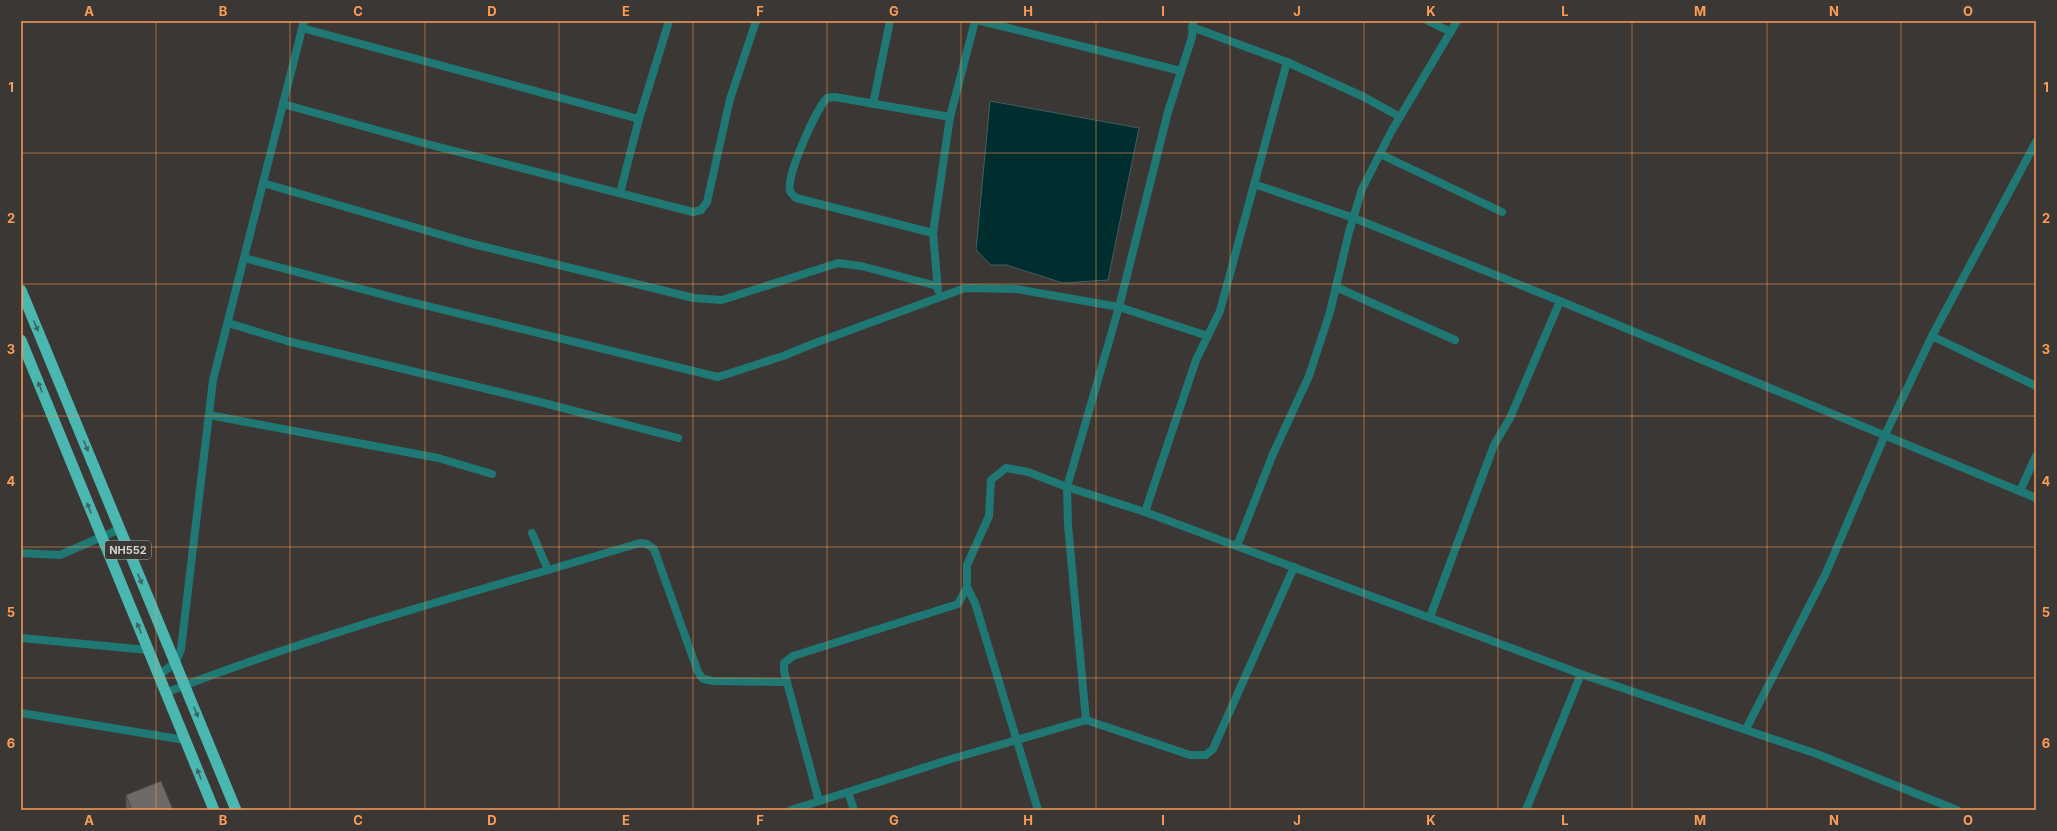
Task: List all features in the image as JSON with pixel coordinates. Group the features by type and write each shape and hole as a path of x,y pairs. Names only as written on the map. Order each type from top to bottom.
{"highway":[{"name":"NH552","path":"21,290 236,810"},
{"name":"NH552","path":"21,340 214,810"}],"street":[{"path":"620,193 639,119 669,21"},
{"path":"283,104 427,144 693,212 701,210 707,202 730,99 756,21"},
{"path":"873,104 890,21"},
{"path":"938,298 933,233 950,118 974,21"},
{"path":"981,21 1181,71"},
{"path":"1428,21 1451,32"},
{"path":"1238,546 1273,454 1309,376 1330,312 1362,190 1400,117 1457,21"},
{"path":"159,675 176,662 183,638 214,380 303,24 639,119"},
{"path":"1086,720 1068,525 1067,487 1119,307 1168,112 1192,37 1192,24 1287,62 1364,97 1400,117"},
{"path":"1145,512 1196,360 1220,311 1287,62"},
{"path":"933,233 796,198 790,190 790,179 803,143 821,103 827,98 835,97 950,118"},
{"path":"1746,729 1826,573 1885,435 1932,336 2036,142"},
{"path":"1380,154 1502,212"},
{"path":"263,183 469,243 694,298 722,300 838,263 861,266 937,286"},
{"path":"1254,184 1354,218 1560,301 2036,498"},
{"path":"244,258 407,301 718,377 783,356 815,342 965,288 1016,289 1119,307 1208,336"},
{"path":"1336,287 1455,340"},
{"path":"1430,617 1494,445 1510,418 1560,301"},
{"path":"228,322 294,343 536,401 678,438"},
{"path":"1932,336 2036,386"},
{"path":"209,415 438,458 492,474"},
{"path":"2020,491 2036,456"},
{"path":"1038,810 975,603 967,587 967,565 989,516 991,480 1006,468 1028,472 1067,487 1145,512 1580,674 1817,754 1957,810"},
{"path":"21,553 60,555 120,529"},
{"path":"532,533 548,570"},
{"path":"165,693 216,672 416,608 640,543 647,544 654,549 698,672 703,679 713,681 787,682"},
{"path":"791,810 1086,720 1190,755 1206,755 1213,749 1294,567"},
{"path":"819,801 787,682 784,663 793,656 958,604 967,587"},
{"path":"21,638 148,650"},
{"path":"1526,810 1580,674"},
{"path":"21,713 185,740"},
{"path":"848,792 854,810"}],"water":[{"path":"990,101 1139,128 1108,280 1063,283 1006,265 991,265 976,250"}],"building":[{"path":"161,781 173,810 132,810 126,795"}]}
